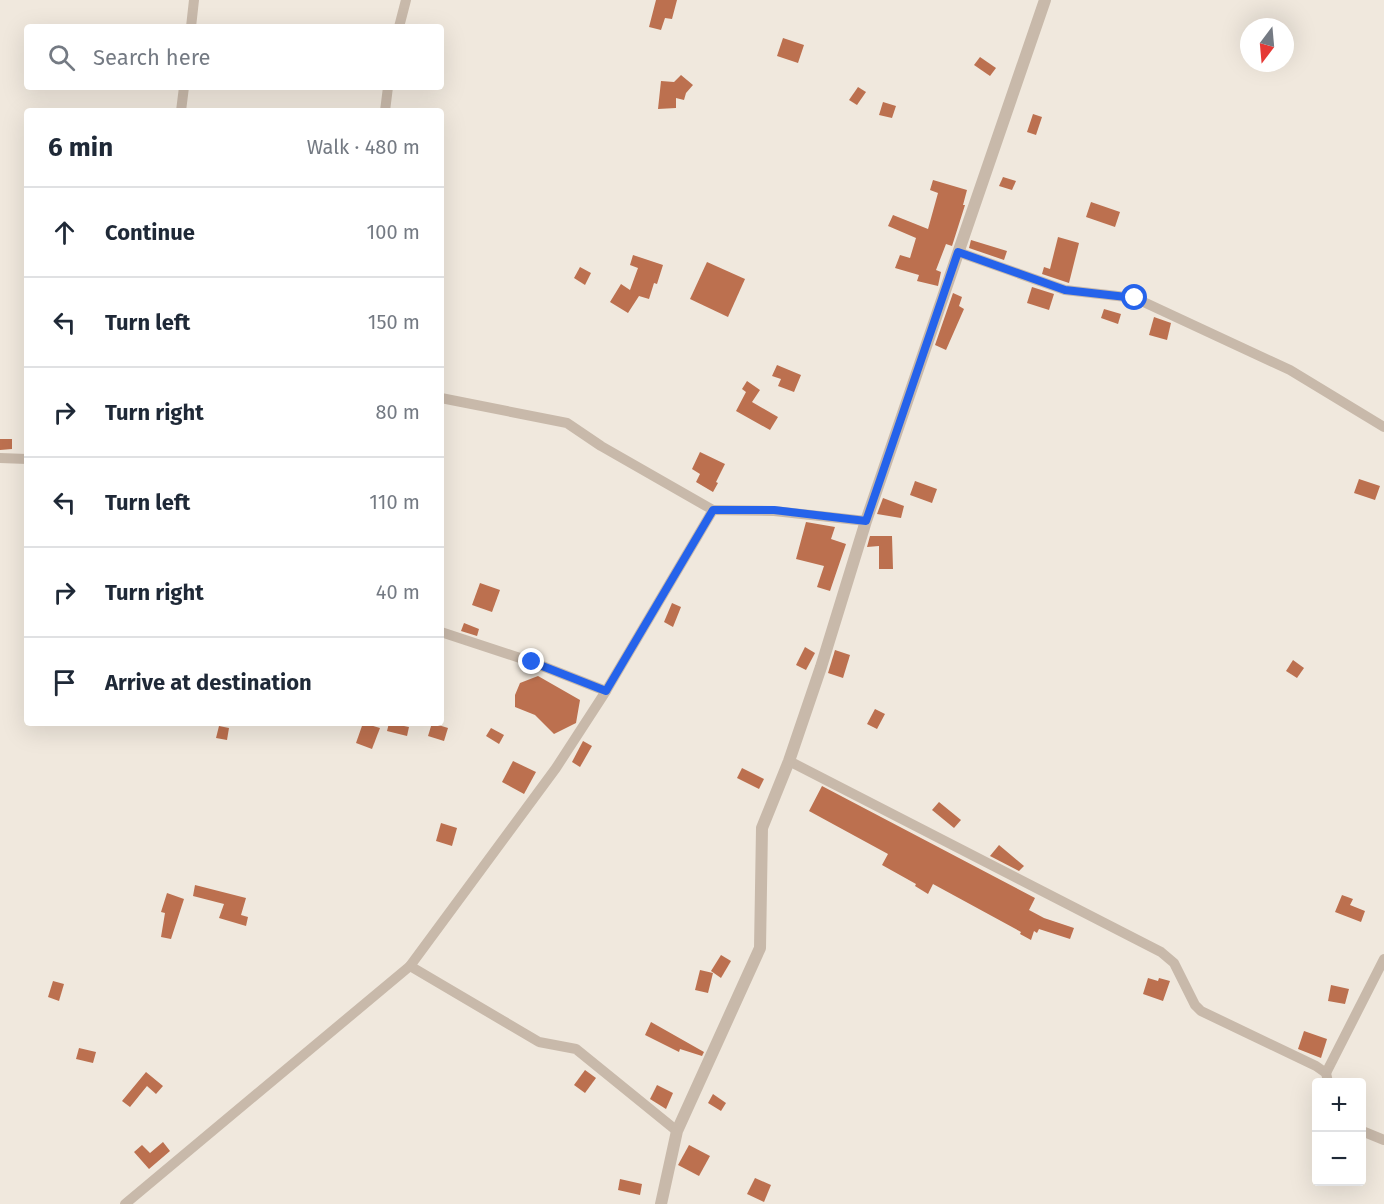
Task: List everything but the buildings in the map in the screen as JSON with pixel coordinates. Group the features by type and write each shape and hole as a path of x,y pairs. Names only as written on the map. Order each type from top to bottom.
{"street":[{"path":"191,24 194,0"},
{"path":"400,24 406,0"},
{"path":"661,1204 677,1131 760,948 762,828 789,761 866,521 1045,0"},
{"path":"181,108 184,90"},
{"path":"385,108 388,90"},
{"path":"958,252 1065,290 1135,298 1290,370 1384,427"},
{"path":"444,399 567,423 601,446 713,510 774,510 866,521"},
{"path":"0,458 24,459"},
{"path":"125,1204 410,966 556,768 606,691 713,510"},
{"path":"444,633 532,662 606,691"},
{"path":"789,761 1161,952 1174,963 1195,1005 1201,1011 1316,1066 1327,1078 1384,959"},
{"path":"410,966 539,1042 576,1048 677,1131"},
{"path":"1364,1132 1384,1140"}],"route":[{"path":"532,662 606,691 713,510 774,510 866,521 958,252 1065,290 1135,298"}]}
